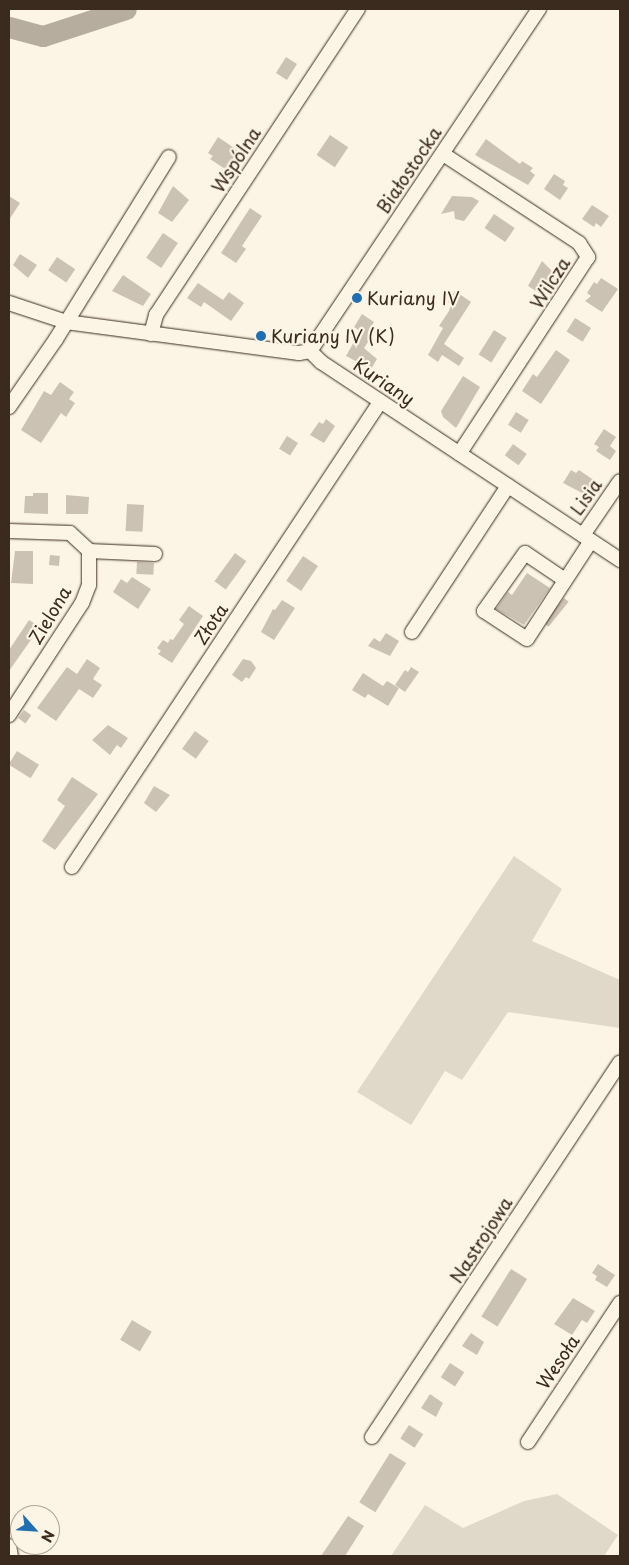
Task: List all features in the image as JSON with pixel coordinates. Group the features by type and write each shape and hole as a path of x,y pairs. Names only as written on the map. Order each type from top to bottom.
{"street":[{"name":"Wspólna","path":"151,334 156,315 358,9"},
{"name":"Białostocka","path":"310,351 539,9"},
{"name":"Wilcza","path":"443,154 579,243 588,257 459,454"},
{"path":"9,407 66,322 169,157"},
{"path":"9,303 66,322 298,353 310,351"},
{"name":"Kuriany","path":"310,351 380,402 620,560"},
{"name":"Złota","path":"72,866 380,402"},
{"name":"Lisia","path":"565,580 525,553 484,611 527,639 565,580 620,481"},
{"path":"412,632 508,486"},
{"path":"9,531 70,533 90,551 155,554"},
{"name":"Zielona","path":"9,715 82,603 89,585 90,551"},
{"name":"Nastrojowa","path":"372,1438 620,1063"},
{"name":"Wesoła","path":"528,1442 620,1304"},
{"path":"9,1546 11,1556"}],"shaded area":[{"path":"514,856 562,889 532,941 620,980 620,1028 508,1012 462,1080 445,1071 411,1125 357,1092"},
{"path":"557,1494 618,1535 604,1556 391,1556 425,1505 463,1528 524,1501"}],"building":[{"path":"286,57 297,64 287,80 276,73"},
{"path":"330,135 348,147 335,167 317,155"},
{"path":"218,137 240,152 228,171 210,159 213,156 208,153"},
{"path":"486,139 520,164 522,161 533,168 530,171 535,175 528,185 475,155"},
{"path":"554,174 565,181 563,185 568,188 560,200 544,189"},
{"path":"173,186 189,200 172,222 158,213"},
{"path":"9,196 20,203 9,220"},
{"path":"452,196 472,197 479,201 464,221 455,219 454,211 441,214"},
{"path":"592,205 609,216 601,227 596,223 594,227 582,219"},
{"path":"250,208 262,216 242,246 246,249 236,263 221,253"},
{"path":"494,214 515,228 505,242 484,228"},
{"path":"163,233 178,243 161,268 146,258"},
{"path":"20,254 37,265 28,278 13,265"},
{"path":"57,257 75,269 66,283 48,270"},
{"path":"542,261 556,275 541,294 528,286"},
{"path":"123,275 151,294 143,306 112,291"},
{"path":"601,278 618,289 602,312 585,301 591,296 587,293 594,282 597,284"},
{"path":"198,283 223,300 229,292 244,303 231,321 204,302 201,307 187,298"},
{"path":"455,291 471,302 444,344 464,358 459,366 442,355 438,362 428,355 443,328 439,326 449,311 451,304 448,302"},
{"path":"362,314 374,322 371,327 376,330 364,348 377,359 371,369 346,356 360,331 354,327"},
{"path":"575,318 591,328 583,342 567,332"},
{"path":"494,330 507,338 491,363 479,355"},
{"path":"556,350 570,360 541,404 522,391 533,374 537,377"},
{"path":"463,376 480,387 456,428 443,417 441,411"},
{"path":"60,382 74,392 69,399 75,403 66,417 61,413 41,443 21,430 44,391 51,395"},
{"path":"516,412 529,420 521,433 508,425"},
{"path":"326,419 335,426 324,443 310,435 319,422 323,424"},
{"path":"604,429 616,437 610,446 616,451 610,460 596,451 599,447 594,444"},
{"path":"287,436 298,443 290,456 279,449"},
{"path":"513,444 527,454 519,465 505,455"},
{"path":"571,470 576,473 579,470 595,481 586,495 563,483"},
{"path":"33,493 48,493 48,514 24,513 25,496 33,496"},
{"path":"66,495 89,497 88,514 66,514"},
{"path":"127,504 144,505 143,532 126,531"},
{"path":"15,551 33,551 33,584 11,583"},
{"path":"235,553 246,561 226,590 214,581"},
{"path":"50,555 60,556 59,566 49,565"},
{"path":"303,556 318,566 301,591 286,581"},
{"path":"137,562 154,563 153,575 136,574"},
{"path":"527,573 550,588 524,625 496,609 508,592 512,595"},
{"path":"132,577 151,589 138,609 113,592 121,579 127,583"},
{"path":"564,598 569,602 549,627 544,623"},
{"path":"282,600 295,608 274,640 261,632 273,609 275,610"},
{"path":"189,606 203,616 172,663 158,654 161,651 157,648 163,640 168,643 170,639 173,640 184,624 179,620"},
{"path":"29,620 40,627 9,671 9,650"},
{"path":"386,633 399,641 390,656 368,646 374,638 380,642"},
{"path":"87,659 100,668 93,679 102,685 93,698 79,689 56,721 37,708 67,667 77,674"},
{"path":"243,659 251,661 256,668 249,679 246,677 242,682 232,675"},
{"path":"411,667 419,672 405,692 395,685 405,670 408,672"},
{"path":"363,673 383,686 387,681 399,688 388,706 368,694 365,698 352,690"},
{"path":"24,710 31,715 25,723 18,718"},
{"path":"108,725 128,738 121,748 117,745 110,755 92,740"},
{"path":"195,731 209,741 196,759 182,749"},
{"path":"17,751 39,765 31,778 9,765"},
{"path":"72,777 98,794 55,850 42,841 65,806 57,800"},
{"path":"154,786 170,795 156,812 144,803"},
{"path":"598,1264 615,1275 607,1287 595,1280 597,1276 592,1273"},
{"path":"511,1269 527,1279 497,1327 481,1316"},
{"path":"573,1298 595,1311 587,1323 582,1320 572,1335 554,1324"},
{"path":"132,1320 152,1332 140,1352 120,1340"},
{"path":"471,1333 484,1342 477,1355 462,1346"},
{"path":"450,1363 464,1372 455,1387 441,1377"},
{"path":"430,1394 443,1403 436,1417 421,1408"},
{"path":"409,1425 423,1434 415,1448 400,1438"},
{"path":"390,1453 406,1463 375,1512 359,1502"},
{"path":"348,1516 364,1526 345,1556 321,1556"}],"waterway":[{"path":"9,27 43,36 126,9"}],"place":[{"name":"Kuriany IV","path":"357,298"},
{"name":"Kuriany IV (K)","path":"261,336"}]}
